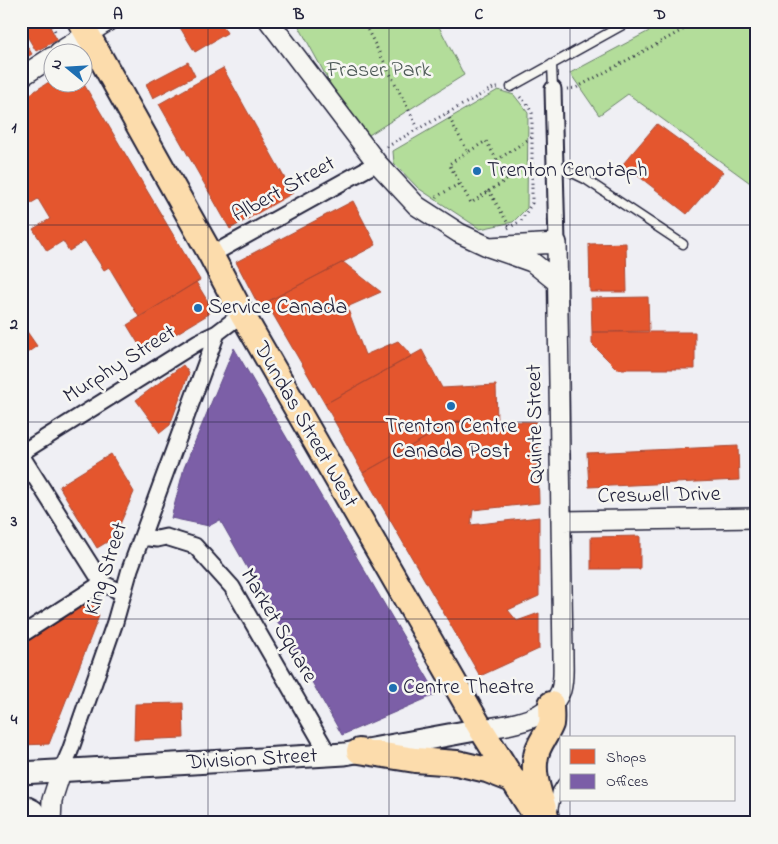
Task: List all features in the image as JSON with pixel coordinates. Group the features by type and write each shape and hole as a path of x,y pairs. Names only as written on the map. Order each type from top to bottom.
{"main road":[{"name":"Dundas Street West","path":"83,28 211,255 242,314 482,729 540,823"},
{"path":"548,823 544,802 535,777 535,769 536,755 551,723 551,704"},
{"name":"Division Street","path":"21,773 329,756 482,729"},
{"path":"359,751 415,760 456,763 487,770 515,781"},
{"path":"21,805 33,811 40,823"}],"street":[{"path":"69,42 83,28 108,21"},
{"path":"268,21 382,158 417,206 452,229 489,247 532,262 557,282"},
{"path":"21,77 42,63"},
{"name":"Quinte Street","path":"482,729 514,724 533,717 551,704 560,690 563,681 556,165 553,89"},
{"name":"Albert Street","path":"211,255 382,158"},
{"path":"489,247 556,243"},
{"name":"Murphy Street","path":"21,454 198,342 217,333 242,314"},
{"name":"King Street","path":"51,823 52,800 61,772 113,628 130,569 217,333"},
{"path":"21,454 102,583 123,593"},
{"name":"Creswell Drive","path":"562,522 757,518"},
{"name":"Market Square","path":"142,537 158,539 166,537 194,546 215,566 232,587 329,756"},
{"path":"21,635 102,583"}],"lane":[{"path":"511,87 630,21"},
{"name":"Quinte Street","path":"552,64 553,89"},
{"path":"556,165 585,179 683,244"},
{"path":"552,823 553,806 560,787"}],"path":[{"path":"363,21 418,128"},
{"path":"553,89 576,88 699,21"},
{"path":"382,158 385,148 418,128 493,88 511,87 527,104 532,113 532,203 521,221 501,229"},
{"path":"447,114 468,152"},
{"path":"497,160 532,137"},
{"path":"486,141 497,160 508,179 471,203 449,164 486,141"},
{"path":"433,200 460,184"},
{"path":"489,191 510,227"}],"green space":[{"name":"Fraser Park","path":"296,21 436,21 464,75 361,140"},
{"path":"668,21 757,21 757,182 753,185 628,94 599,115 570,73"},
{"name":"Trenton Cenotaph","path":"498,90 514,95 528,113 527,208 513,222 480,229 418,188 394,163 393,151"}],"building: Shops":[{"path":"21,21 47,21 57,40 42,42 42,48 36,51 21,26"},
{"path":"176,21 220,21 227,33 195,52"},
{"path":"21,36 32,54 21,61"},
{"path":"188,62 195,76 153,98 146,84"},
{"path":"223,68 293,193 230,229 159,104"},
{"path":"42,86 42,92 89,92 200,280 139,317 109,267 104,270 85,241 69,251 63,241 47,251 33,229 50,219 38,199 21,209 21,100"},
{"path":"657,124 723,172 687,214 623,164"},
{"path":"353,201 376,245 259,306 236,262"},
{"path":"626,243 627,292 590,292 589,244"},
{"path":"343,262 381,292 347,307 365,355 398,341 412,356 325,404 271,311 259,306"},
{"path":"196,282 210,305 209,314 144,353 127,325"},
{"path":"648,297 649,331 592,332 591,298"},
{"path":"21,323 37,346 21,357"},
{"path":"592,332 695,332 695,369 617,369 592,344"},
{"path":"422,350 442,388 496,385 497,421 455,421 363,473 325,404"},
{"path":"183,365 189,373 170,425 160,433 136,400"},
{"path":"455,421 537,422 539,503 473,510 471,525 539,517 539,596 508,610 517,621 539,613 539,649 480,676 363,473"},
{"path":"738,446 739,480 589,487 587,453"},
{"path":"111,454 134,492 114,538 97,548 59,486"},
{"path":"640,536 640,569 591,569 591,537"},
{"path":"91,600 99,616 49,744 21,745 21,652 27,638"},
{"path":"183,703 184,738 134,740 135,704"}],"building: Offices":[{"path":"234,348 437,694 342,735 220,520 209,526 171,518 184,468"}],"place":[{"name":"Trenton Cenotaph","path":"477,171"},
{"name":"Service Canada","path":"198,308"},
{"name":"Trenton Centre Canada Post","path":"451,406"},
{"name":"Centre Theatre","path":"393,688"}]}
